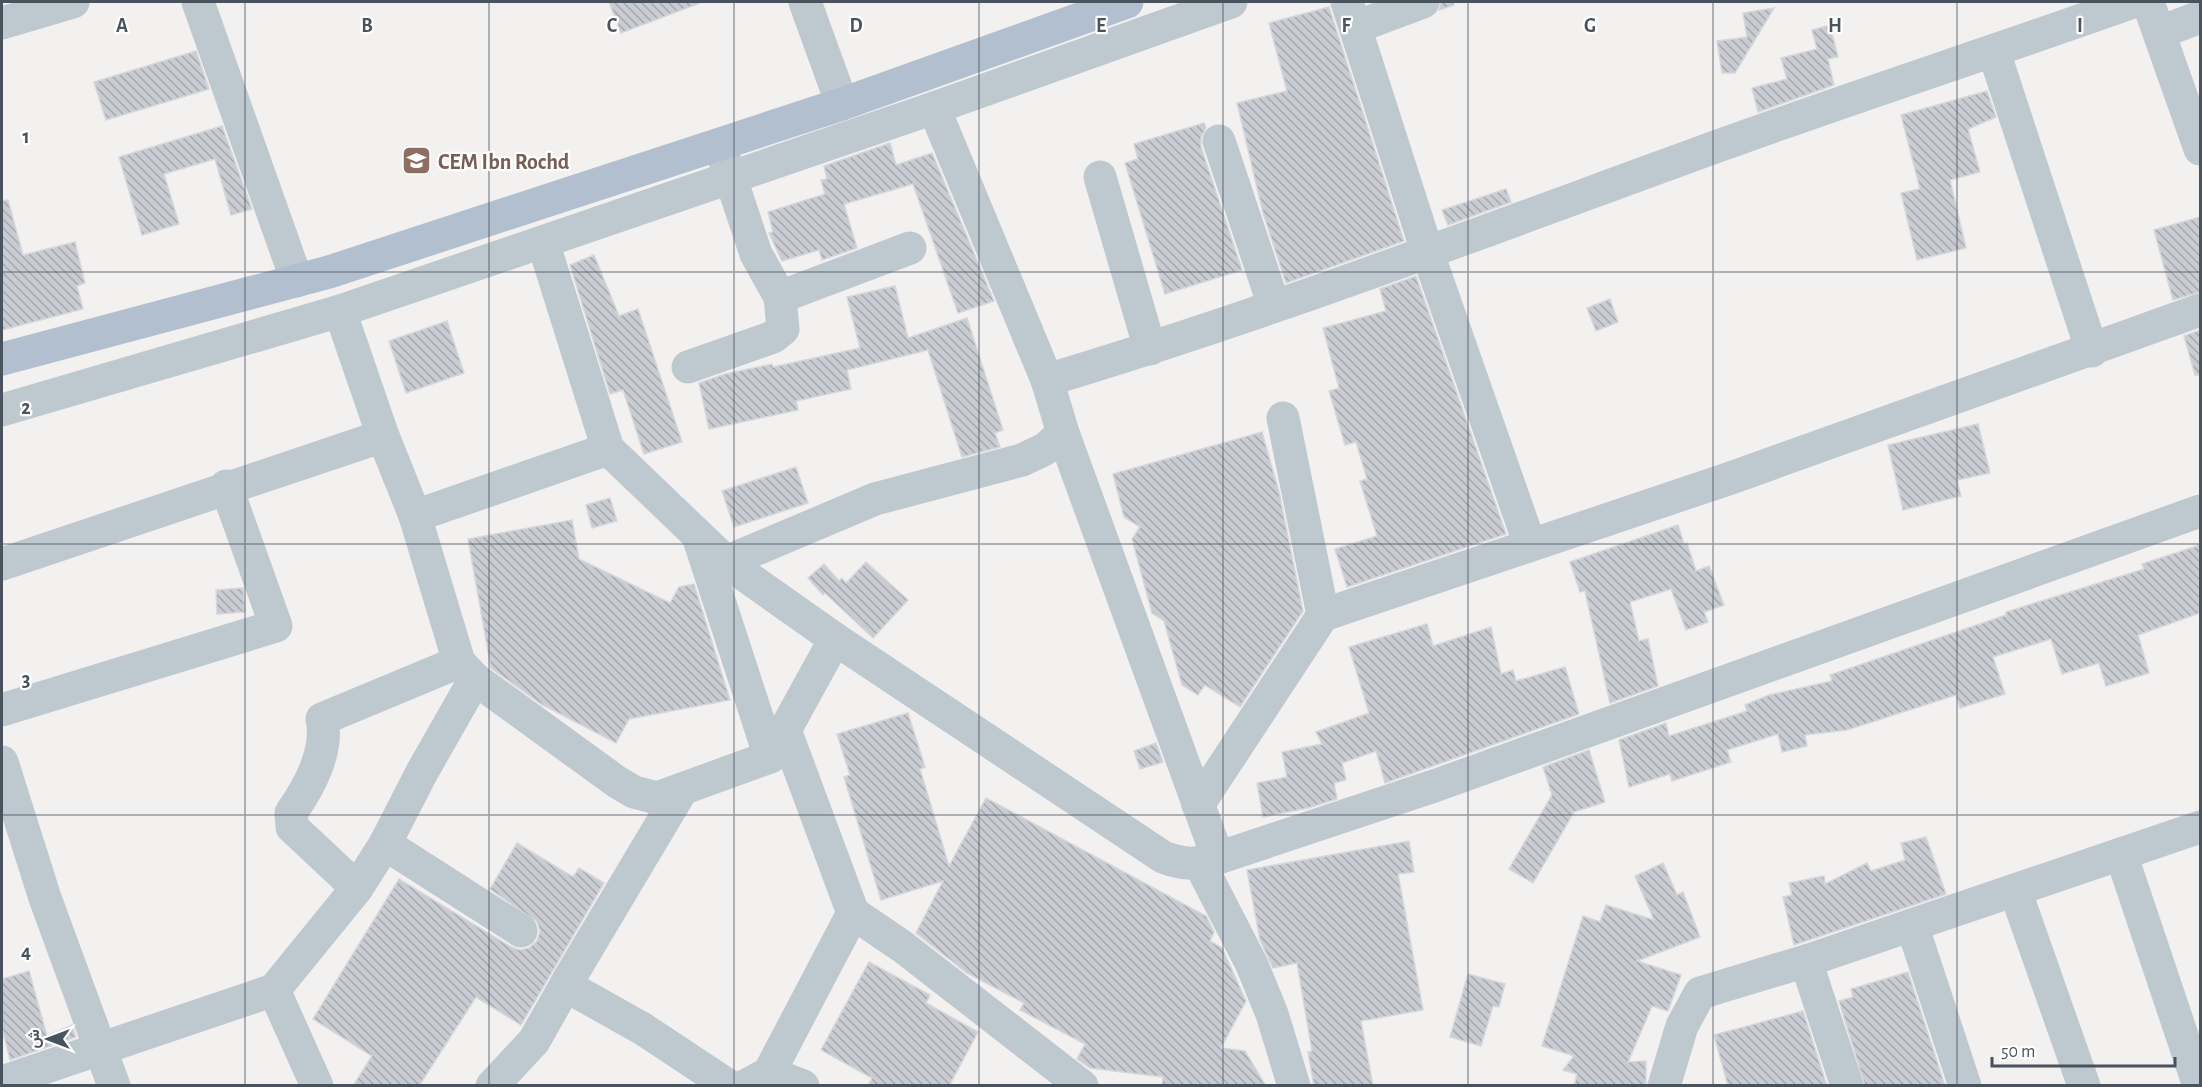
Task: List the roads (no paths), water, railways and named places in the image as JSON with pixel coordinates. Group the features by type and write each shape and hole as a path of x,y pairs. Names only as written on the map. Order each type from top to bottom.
{"main road":[{"path":"2,359 297,281 842,104 1128,2"}],"street":[{"path":"2,23 73,2"},
{"path":"198,2 297,281"},
{"path":"805,2 842,104"},
{"path":"2,411 340,311 934,108 1231,2"},
{"path":"1424,2 1351,14 1427,251 1530,544"},
{"path":"1047,380 1150,349 1274,306 1721,145 2133,2"},
{"path":"2148,2 2161,32 2200,149"},
{"path":"2161,32 2200,17"},
{"path":"1994,52 2092,351"},
{"path":"934,108 1047,380 1063,433 1198,805 1209,861 1272,1014 1294,1086"},
{"path":"1219,141 1274,306"},
{"path":"688,368 773,337 783,329 780,297 756,254 729,178 720,144"},
{"path":"1100,177 1150,349"},
{"path":"543,242 608,449 699,538 726,562 835,639 1163,858 1182,864 1209,861 1448,781 2200,511"},
{"path":"780,297 910,248"},
{"path":"1198,805 1323,615 1728,479 1900,416 2092,351 2200,310"},
{"path":"340,311 382,436 415,516 467,670 625,787 657,798 681,791 777,744 835,639"},
{"path":"1283,418 1323,615"},
{"path":"726,562 875,499 1022,460 1045,449 1063,433"},
{"path":"2,564 226,486 382,436"},
{"path":"415,516 608,449"},
{"path":"2,710 276,626 226,486"},
{"path":"699,538 777,744 853,913 903,947 1082,1086"},
{"path":"2,1082 274,990 357,888 385,844 422,772 467,670"},
{"path":"357,888 292,827 291,813 311,783 325,732 322,718 467,670"},
{"path":"2,762 45,898 114,1086"},
{"path":"492,1086 534,1041 681,791"},
{"path":"1664,1086 1682,1026 1700,993 1806,961 2200,827"},
{"path":"385,844 521,931"},
{"path":"2121,854 2199,1086"},
{"path":"2015,890 2084,1086"},
{"path":"803,1086 757,1079 853,913"},
{"path":"1912,925 1965,1086"},
{"path":"1806,961 1847,1086"},
{"path":"569,979 571,987 577,992 643,1029 729,1086"},
{"path":"274,990 316,1086"}],"place":[{"name":"CEM Ibn Rochd","path":"417,161"}]}
